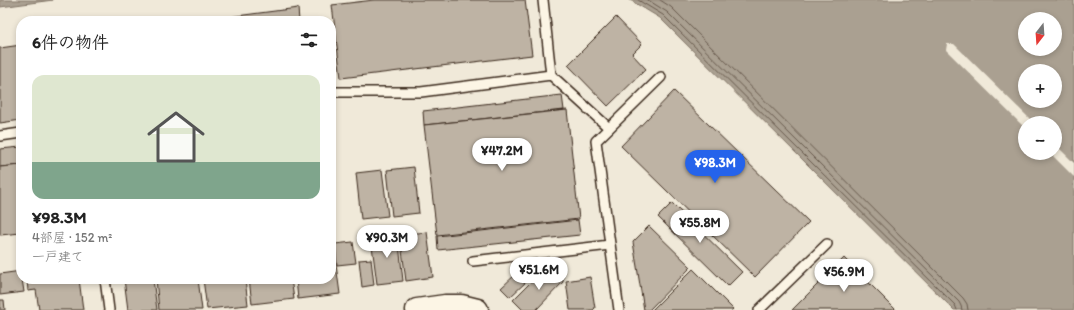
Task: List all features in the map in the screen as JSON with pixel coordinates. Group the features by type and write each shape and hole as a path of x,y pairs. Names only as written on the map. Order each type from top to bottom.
{"street":[{"path":"417,310 445,306 461,306 477,310"}],"lane":[{"path":"543,0 552,75 609,128"},
{"path":"336,92 421,92 552,75"},
{"path":"619,310 596,141 661,76"},
{"path":"0,136 16,134"},
{"path":"759,310 827,244"},
{"path":"473,261 610,245"},
{"path":"106,284 109,310"}],"water":[{"path":"0,0 53,0 0,7"},
{"path":"630,0 1074,0 1074,310 954,310 660,18"}],"pier":[{"path":"947,44 954,44 1027,116 1018,116 1018,121 946,50"},
{"path":"1062,151 1074,163 1074,177 1057,160 1062,160"}],"building":[{"path":"374,0 525,0 532,55 341,78 336,37 336,16 333,16 332,5"},
{"path":"298,8 299,16 236,16"},
{"path":"616,17 642,44 632,54 646,69 608,106 568,65"},
{"path":"16,46 16,121 0,123 0,48"},
{"path":"674,91 809,222 755,277 621,146"},
{"path":"562,95 564,110 424,125 423,111"},
{"path":"567,110 579,219 437,235 424,125"},
{"path":"16,147 16,165 0,167 0,149"},
{"path":"16,165 16,233 0,235 0,167"},
{"path":"414,167 419,213 392,216 387,170"},
{"path":"382,170 388,216 361,219 356,173"},
{"path":"672,203 742,272 728,286 658,217"},
{"path":"578,220 580,235 438,250 437,236"},
{"path":"649,226 691,267 649,310 644,310 633,242"},
{"path":"427,232 433,277 406,281 400,235"},
{"path":"398,235 403,281 377,284 371,238"},
{"path":"353,242 356,263 337,265 336,244"},
{"path":"844,258 896,310 792,310"},
{"path":"371,259 374,285 362,287 359,260"},
{"path":"336,265 340,294 298,299 296,284 336,284"},
{"path":"693,269 733,309 652,310"},
{"path":"563,270 563,282 536,310 523,310 513,300 538,275"},
{"path":"16,272 16,284 23,284 24,292 0,295 0,274"},
{"path":"517,273 526,282 510,297 501,288"},
{"path":"590,277 595,308 593,310 570,310 566,281"},
{"path":"27,284 80,284 83,310 39,310 36,290 28,291"},
{"path":"125,284 154,284 157,310 128,310"},
{"path":"156,284 199,284 202,310 159,310"},
{"path":"204,284 246,284 248,305 207,309"},
{"path":"250,284 292,284 294,299 252,304"},
{"path":"0,300 4,300 5,310 0,310"}]}
